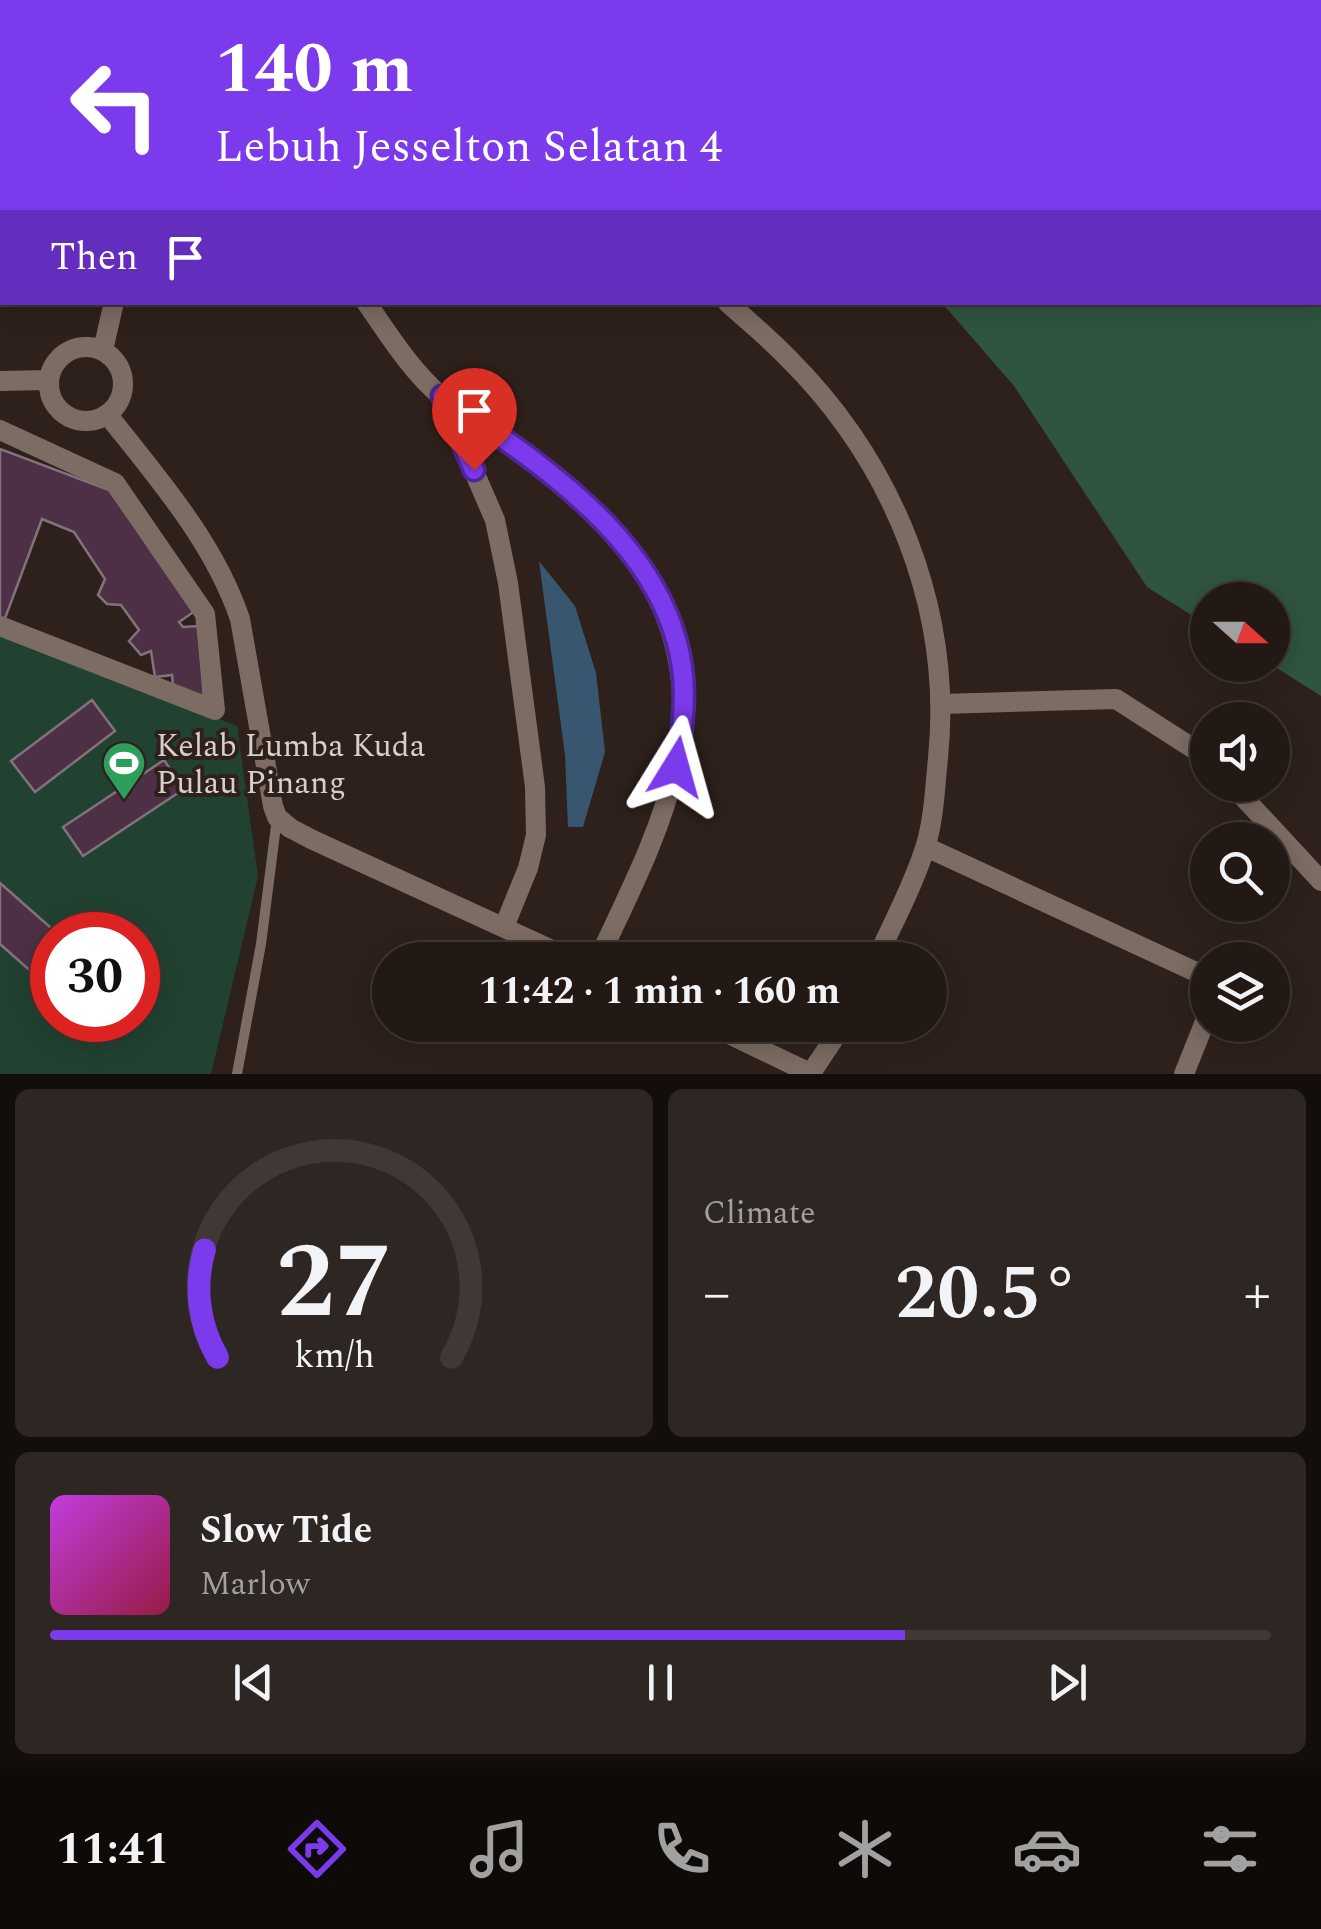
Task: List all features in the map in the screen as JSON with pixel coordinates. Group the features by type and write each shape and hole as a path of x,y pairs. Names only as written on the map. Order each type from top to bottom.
{"street":[{"path":"103,350 113,305"},
{"path":"368,305 404,356 442,396 591,507 642,570 670,626 682,674 684,718 676,767 661,817 606,942"},
{"path":"730,305 791,360 884,483 913,552 936,633 942,704 926,847 884,942"},
{"path":"80,347 103,350 120,369 123,382 116,405 107,414 84,421 62,412 50,392 49,380 52,368 68,351 80,347"},
{"path":"0,381 49,380"},
{"path":"442,396 496,520 535,787 536,835 528,868 504,928"},
{"path":"107,414 176,503 231,593 240,620 268,788 277,817 313,840 535,942"},
{"path":"0,430 115,483 205,614 216,710 0,626"},
{"path":"942,704 1116,699 1190,746"},
{"path":"1248,802 1321,881"},
{"path":"926,847 1190,969"},
{"path":"745,1042 811,1074 832,1042"},
{"path":"1184,1074 1197,1042"}],"lane":[{"path":"236,1074 261,944 277,817"}],"green space":[{"path":"944,305 1321,305 1321,696 1290,676 1290,582 1190,582 1190,614 1147,587 1014,386"},
{"name":"Kelab Lumba Kuda Pulau Pinang","path":"0,634 237,726 258,876 211,1074 0,1074"}],"water":[{"path":"539,561 575,606 596,673 605,752 583,827 568,827 565,755"}],"building":[{"path":"0,449 109,490 195,611 179,622 183,627 198,626 204,697 173,685 172,675 155,677 151,651 141,655 129,641 139,630 121,605 107,604 98,595 105,579 74,532 42,519 4,621 0,619"},
{"path":"92,700 115,731 35,792 11,761"},
{"path":"164,760 184,789 83,856 63,827"},
{"path":"0,883 33,912 30,971 0,944"}],"place":[{"name":"Kelab Lumba Kuda Pulau Pinang","path":"124,801"}],"route":[{"path":"474,470 442,396 591,507 651,583 670,626 682,674 684,718 676,767"}]}
